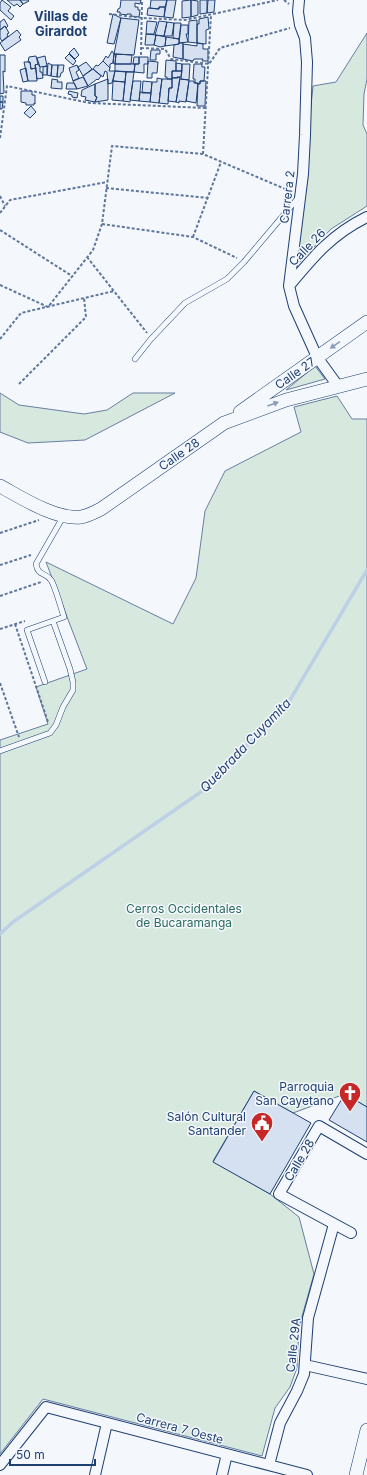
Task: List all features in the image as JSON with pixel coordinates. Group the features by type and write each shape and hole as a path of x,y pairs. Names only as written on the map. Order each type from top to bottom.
{"street":[{"name":"Carrera 2","path":"299,0 298,12 300,25 305,38 307,62 305,134 300,196 289,286 294,306 317,357 338,386"},
{"name":"Calle 26","path":"289,286 326,244 343,230 367,218"},
{"name":"Calle 27","path":"224,423 367,322"},
{"name":"Calle 28","path":"0,486 42,508 61,515 83,516 101,509 224,423 286,400 367,379"},
{"name":"Calle 28","path":"334,1224 279,1194 319,1126 367,1154"},
{"path":"334,1224 351,1233"},
{"name":"Calle 29A","path":"269,1465 280,1423 302,1380 305,1365 308,1318 334,1224"},
{"path":"305,1365 367,1379"},
{"name":"Carrera 7 Oeste","path":"0,1465 46,1407 307,1475"},
{"path":"95,1475 107,1423"},
{"path":"356,1475 367,1430"},
{"path":"222,1475 227,1454"}],"lane":[{"path":"135,359 151,339 185,303 227,279 244,262 300,196"},
{"path":"45,682 27,630 64,617 50,579 40,573 36,564 61,515"},
{"path":"0,752 50,733 56,725 63,707 73,690 73,682 53,621"}],"path":[{"path":"141,55 142,0"},
{"path":"109,14 142,18 185,20 278,0"},
{"path":"203,154 211,15"},
{"path":"209,64 220,48 300,25"},
{"path":"141,48 165,49 171,59 209,64"},
{"path":"0,138 7,86 90,103 206,108"},
{"path":"48,307 93,250 102,224 112,146 203,154 300,196"},
{"path":"193,237 222,162"},
{"path":"0,213 10,200 107,182"},
{"path":"106,188 208,198"},
{"path":"0,196 5,206"},
{"path":"102,224 193,237 244,262"},
{"path":"0,230 72,276"},
{"path":"87,257 151,339"},
{"path":"0,285 48,307"},
{"path":"0,339 21,313 114,291"},
{"path":"19,384 86,317 84,298"},
{"path":"0,533 61,515"},
{"path":"0,565 43,552"},
{"path":"0,596 50,579"},
{"path":"15,624 50,733"},
{"path":"0,683 21,744"}],"green space":[{"path":"367,33 367,79 364,94 363,125 367,134 367,206 331,229 295,267 313,86 336,82"},
{"path":"315,366 325,379 286,390"},
{"path":"0,393 19,405 84,414 107,410 133,393 175,393 85,440 28,443 0,432"},
{"name":"Cerros Occidentales de Bucaramanga","path":"337,396 352,419 367,419 367,1107 345,1094 293,1113 254,1091 213,1161 270,1194 299,1217 314,1274 299,1327 297,1368 290,1387 275,1408 262,1456 43,1399 0,1454 0,740 48,724 36,687 87,669 46,562 173,624 196,578 205,511 225,471 301,432 294,407"}],"building":[{"path":"2,0 11,7 8,11 14,16 11,20 0,10 0,3"},
{"path":"7,0 20,0 23,4 20,7 17,4 14,6"},
{"path":"20,0 28,0 29,1 23,4"},
{"path":"121,0 141,0 140,4 135,3 135,7 138,7 138,10 140,10 139,17 131,16 131,14 120,14 120,12 117,12 120,8"},
{"path":"151,0 167,0 165,7 159,7 159,9 150,8"},
{"path":"167,0 176,0 173,18 164,17"},
{"path":"191,0 191,17 182,18 182,1"},
{"path":"191,0 198,1 198,15 191,17"},
{"path":"200,0 207,0 207,13 200,14"},
{"path":"208,0 215,0 214,12 207,13"},
{"path":"159,7 165,7 164,17 147,15 148,8 159,9"},
{"path":"113,14 121,18 114,44 107,43"},
{"path":"208,17 209,29 206,30 206,44 197,43 197,24 199,24 199,19"},
{"path":"121,18 139,20 134,55 114,54"},
{"path":"4,19 8,26 6,28 5,26 0,30 0,22"},
{"path":"197,20 197,43 188,42 189,21"},
{"path":"147,21 157,22 154,34 146,34"},
{"path":"159,21 167,22 164,36 155,35"},
{"path":"167,22 174,23 172,36 164,36"},
{"path":"174,23 181,23 179,39 173,38"},
{"path":"181,25 188,25 188,34 186,34 188,42 179,43"},
{"path":"5,26 9,33 7,34 8,36 2,41 0,38 0,30"},
{"path":"17,30 21,35 19,37 21,40 5,51 0,43"},
{"path":"146,34 156,35 154,45 145,45"},
{"path":"156,35 166,37 165,46 160,47 154,45"},
{"path":"166,37 179,39 179,44 165,46"},
{"path":"183,43 183,59 173,57 174,45"},
{"path":"197,43 203,44 203,49 208,49 208,61 202,61 203,59 194,59 193,61 183,59 183,44 197,46"},
{"path":"74,48 79,55 75,59 69,53"},
{"path":"151,50 160,50 160,54 156,54 156,60 150,60"},
{"path":"112,51 114,54 113,63 110,64 110,68 103,61 106,56 108,58"},
{"path":"69,54 76,61 73,65 65,58"},
{"path":"114,54 116,54 115,64 113,63"},
{"path":"116,54 132,55 131,64 115,64"},
{"path":"0,55 5,55 5,72 3,71 4,93 0,94"},
{"path":"36,56 38,64 35,65 36,68 31,69 30,62 28,62 29,57"},
{"path":"45,56 47,66 40,67 37,58"},
{"path":"134,57 139,57 139,64 133,64"},
{"path":"139,57 148,57 148,64 144,64 144,73 134,72 135,64 139,64"},
{"path":"166,60 176,61 176,71 172,71 172,79 167,79 167,77 165,77"},
{"path":"103,61 110,68 109,71 115,71 112,83 108,84 107,72 105,71 103,77 93,69 96,65 98,66"},
{"path":"148,61 158,62 157,73 152,73 152,78 147,78"},
{"path":"24,62 30,62 31,69 36,68 37,81 28,81"},
{"path":"86,62 92,69 83,76 78,67"},
{"path":"48,63 52,65 51,76 47,75"},
{"path":"176,63 182,64 182,71 176,71"},
{"path":"38,64 43,78 37,79 35,65"},
{"path":"115,64 135,64 134,72 115,71"},
{"path":"182,64 190,64 189,80 181,79"},
{"path":"194,64 202,64 202,67 205,67 204,81 200,81 200,84 195,83 195,79 193,79"},
{"path":"52,65 58,65 57,77 51,76"},
{"path":"58,65 64,65 63,72 61,73 60,77 57,77"},
{"path":"77,65 79,70 76,72 79,78 73,81 69,68"},
{"path":"47,66 47,75 43,75 43,67"},
{"path":"26,68 28,81 23,82 20,70"},
{"path":"93,69 101,76 98,80 97,79 88,86 83,76"},
{"path":"115,71 126,72 125,82 113,81"},
{"path":"172,71 182,71 181,77 172,78"},
{"path":"126,72 134,72 130,102 123,101"},
{"path":"83,77 88,86 77,89 73,81"},
{"path":"177,77 180,77 176,102 168,101 169,88 172,88 172,78 178,78"},
{"path":"157,78 162,79 159,103 150,102 152,82 157,82"},
{"path":"52,79 58,80 57,82 62,82 62,89 51,88"},
{"path":"108,79 108,100 95,102 97,97 95,96 95,84"},
{"path":"162,79 172,79 172,88 169,88 168,104 159,103"},
{"path":"180,79 189,80 186,102 179,101 179,103 176,102"},
{"path":"113,81 125,82 123,101 112,100"},
{"path":"133,81 141,81 139,101 130,100"},
{"path":"143,81 152,82 151,93 142,93"},
{"path":"189,81 198,83 196,103 186,101"},
{"path":"200,81 206,81 205,106 197,106 198,83 200,84"},
{"path":"67,83 74,83 77,89 66,89"},
{"path":"95,84 95,96 97,97 95,102 85,100 86,97 81,96 82,90"},
{"path":"21,91 32,91 32,95 35,95 34,105 26,105 26,103 21,102"},
{"path":"69,91 78,93 77,98 68,94"},
{"path":"140,92 151,93 150,102 139,101"},
{"path":"0,96 3,96 3,102 0,102"},
{"path":"0,102 3,102 2,109 0,109"},
{"path":"31,106 36,112 30,118 24,113"},
{"name":"Salón Cultural Santander","path":"254,1091 311,1123 270,1194 213,1162"},
{"name":"Parroquia San Cayetano","path":"345,1094 367,1107 367,1142 329,1120"}],"waterway":[{"name":"Quebrada Cuyamita","path":"0,934 13,922 208,787 290,700 367,570"}],"place":[{"name":"Parroquia San Cayetano","path":"350,1112"},
{"name":"Salón Cultural Santander","path":"262,1142"}],"district":[{"name":"Villas de Girardot","path":"61,24"}]}
